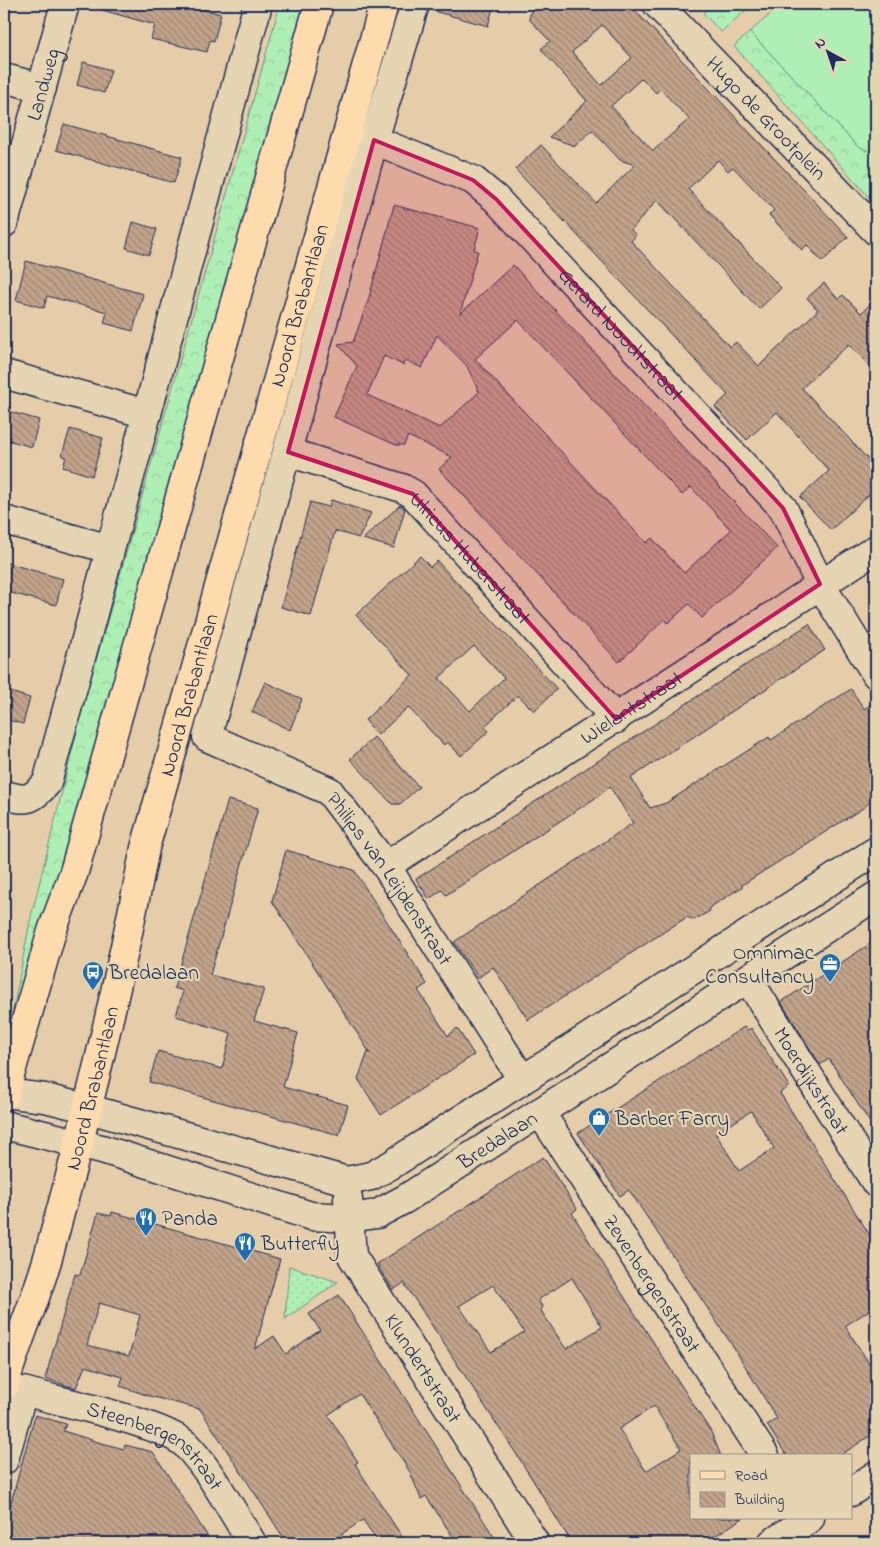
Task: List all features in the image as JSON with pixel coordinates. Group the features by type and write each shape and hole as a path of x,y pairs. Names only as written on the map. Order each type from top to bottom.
{"main road":[{"path":"4,1094 52,931 74,872 319,4"},
{"name":"Noord Brabantlaan","path":"13,1389 15,1346 50,1252 88,1109 124,962 145,848 384,4"}],"street":[{"name":"Landweg","path":"4,223 65,4"},
{"path":"4,795 22,800 34,797 47,783 258,4"},
{"name":"Noord Brabantlaan","path":"207,737 374,140 415,4"},
{"name":"Hugo de Grootplein","path":"656,4 876,231"},
{"path":"4,78 42,88"},
{"name":"Gerard Noodtstraat","path":"374,140 473,180 496,198 784,508 820,584 876,674"},
{"path":"4,374 147,414"},
{"name":"Ulricus Huberstraat","path":"288,452 402,488 413,494 616,718"},
{"path":"4,520 110,549"},
{"name":"Wielantstraat","path":"386,866 876,549"},
{"name":"Philips van Leijdenstraat","path":"207,737 329,791 386,866 522,1079"},
{"name":"Bredalaan","path":"4,1094 45,1098 348,1181 371,1176 391,1165 876,851"},
{"name":"Bredalaan","path":"4,1125 79,1142 311,1216 348,1218 377,1214 405,1199 876,896"},
{"name":"Moerdijkstraat","path":"748,979 876,1183"},
{"name":"Zevenbergenstraat","path":"540,1112 764,1454"},
{"name":"Klundertstraat","path":"348,1181 348,1218 352,1256 536,1543"},
{"name":"Noord Brabantlaan","path":"4,1460 13,1389"},
{"name":"Steenbergenstraat","path":"13,1389 150,1426 185,1444 211,1479 252,1543"},
{"path":"852,1491 876,1476"},
{"path":"772,1543 806,1520"}],"highlighted area":[{"path":"374,140 473,180 496,199 783,508 820,584 616,719 413,494 288,452"}],"green space":[{"path":"280,4 311,4 69,860 9,1032 30,921 83,707"},
{"path":"713,4 753,4 721,32 703,13"},
{"path":"782,4 876,4 876,154 858,147 750,32"},
{"path":"750,32 858,147 876,154 876,205 734,46"},
{"path":"289,1266 338,1282 285,1319"}],"building":[{"path":"103,4 184,4 221,14 214,41 210,40 207,52 151,39 155,25 102,10"},
{"path":"431,4 494,4 488,26 430,10"},
{"path":"533,4 629,4 848,237 822,262 807,245 802,250 769,215 774,210 733,167 728,171 718,160 688,189 781,288 759,309 657,200 631,230 636,235 631,241 730,347 736,342 759,366 818,310 807,298 824,283 838,299 843,295 861,313 876,299 876,373 849,344 802,388 876,468 876,488 831,530 800,497 829,471 777,412 747,440 715,407 728,395 515,169 541,145 596,203 635,165 620,160 592,130 575,146 549,137 587,101 541,49 550,41 529,19","holes":["602,25 632,58 601,85 572,52","642,78 656,93 660,89 689,119 653,151 611,106"]},
{"path":"83,62 111,70 104,93 77,85"},
{"path":"64,124 182,157 174,183 56,150"},
{"path":"394,205 480,228 474,250 478,251 460,314 513,265 777,548 702,618 689,604 668,623 665,619 619,662 439,469 452,457 408,436 404,445 396,445 334,417 357,366 338,344 353,342 368,301","holes":["518,320 682,495 691,487 731,530 684,573 652,538 646,543 475,359","437,335 467,366 479,392 440,428 367,395 384,356 403,365 405,360 422,368"]},
{"path":"133,222 157,229 149,255 126,248"},
{"path":"26,261 143,294 133,331 104,323 107,312 47,296 44,308 16,300"},
{"path":"4,410 39,420 32,447 4,439"},
{"path":"70,429 103,438 92,476 63,467 66,457 62,455"},
{"path":"331,500 371,513 359,538 335,531 311,616 281,607 310,502 329,507"},
{"path":"400,505 405,509 394,548 363,539"},
{"path":"420,556 430,567 437,561 557,689 534,711 518,695 484,727 489,731 461,756 447,742 444,745 408,707 378,735 365,720 412,675 356,615","holes":["474,646 504,678 470,711 439,678"]},
{"path":"4,562 63,579 56,605 4,591"},
{"path":"809,624 825,650 631,778 650,808 666,803 769,737 771,740 851,689 864,709 876,701 876,797 863,808 742,885 742,887 709,908 710,911 694,920 687,917 528,1020 493,967 478,978 454,942 633,823 610,787 446,895 442,890 429,899 416,879"},
{"path":"265,682 302,699 290,730 252,712"},
{"path":"4,690 30,698 23,724 4,719"},
{"path":"374,737 419,787 400,804 392,804 350,759"},
{"path":"228,800 258,808 210,975 264,989 254,1021 298,1033 283,1087 348,1105 339,1135 149,1082 158,1051 222,1069 231,1033 176,1016 183,991 174,988"},
{"path":"286,850 354,870 427,984 418,990 448,1036 457,1028 474,1055 381,1115 358,1079 368,1052 370,1053 272,901"},
{"path":"876,940 876,1132 829,1059 820,1065 781,1002"},
{"path":"744,1027 748,1030 751,1028 789,1086 780,1093 876,1245 876,1306 845,1326 876,1374 876,1432 842,1454 786,1454 767,1425 777,1419 736,1351 629,1190 620,1196 578,1133","holes":["751,1111 774,1148 739,1171 716,1134"]},
{"path":"543,1157 577,1209 572,1213 711,1432 720,1454 690,1454 690,1520 740,1520 704,1543 572,1543 519,1458 404,1283 393,1290 377,1264","holes":["572,1278 602,1327 566,1349 540,1309 543,1308 538,1300","493,1285 524,1332 491,1352 459,1306","654,1406 681,1449 646,1471 619,1429"]},
{"path":"112,1212 280,1259 255,1349 274,1336 286,1354 320,1330 309,1314 339,1295 498,1543 457,1543 426,1496 421,1499 410,1472 359,1394 328,1415 358,1462 355,1464 406,1543 379,1543 363,1520 328,1543 287,1543 200,1409 149,1396 120,1386 123,1377 85,1366 76,1388 45,1379 75,1274 80,1275 98,1213 111,1216","holes":["99,1303 140,1315 129,1356 87,1345"]},
{"path":"35,1415 66,1424 63,1431 98,1442 124,1449 125,1445 153,1452 212,1543 4,1543 4,1528"}],"place":[{"name":"Omnimac Consultancy","path":"830,983"},
{"name":"Bredalaan","path":"93,991"},
{"name":"Barber Farry","path":"599,1137"},
{"name":"Panda","path":"146,1237"},
{"name":"Butterfly","path":"245,1262"}]}
